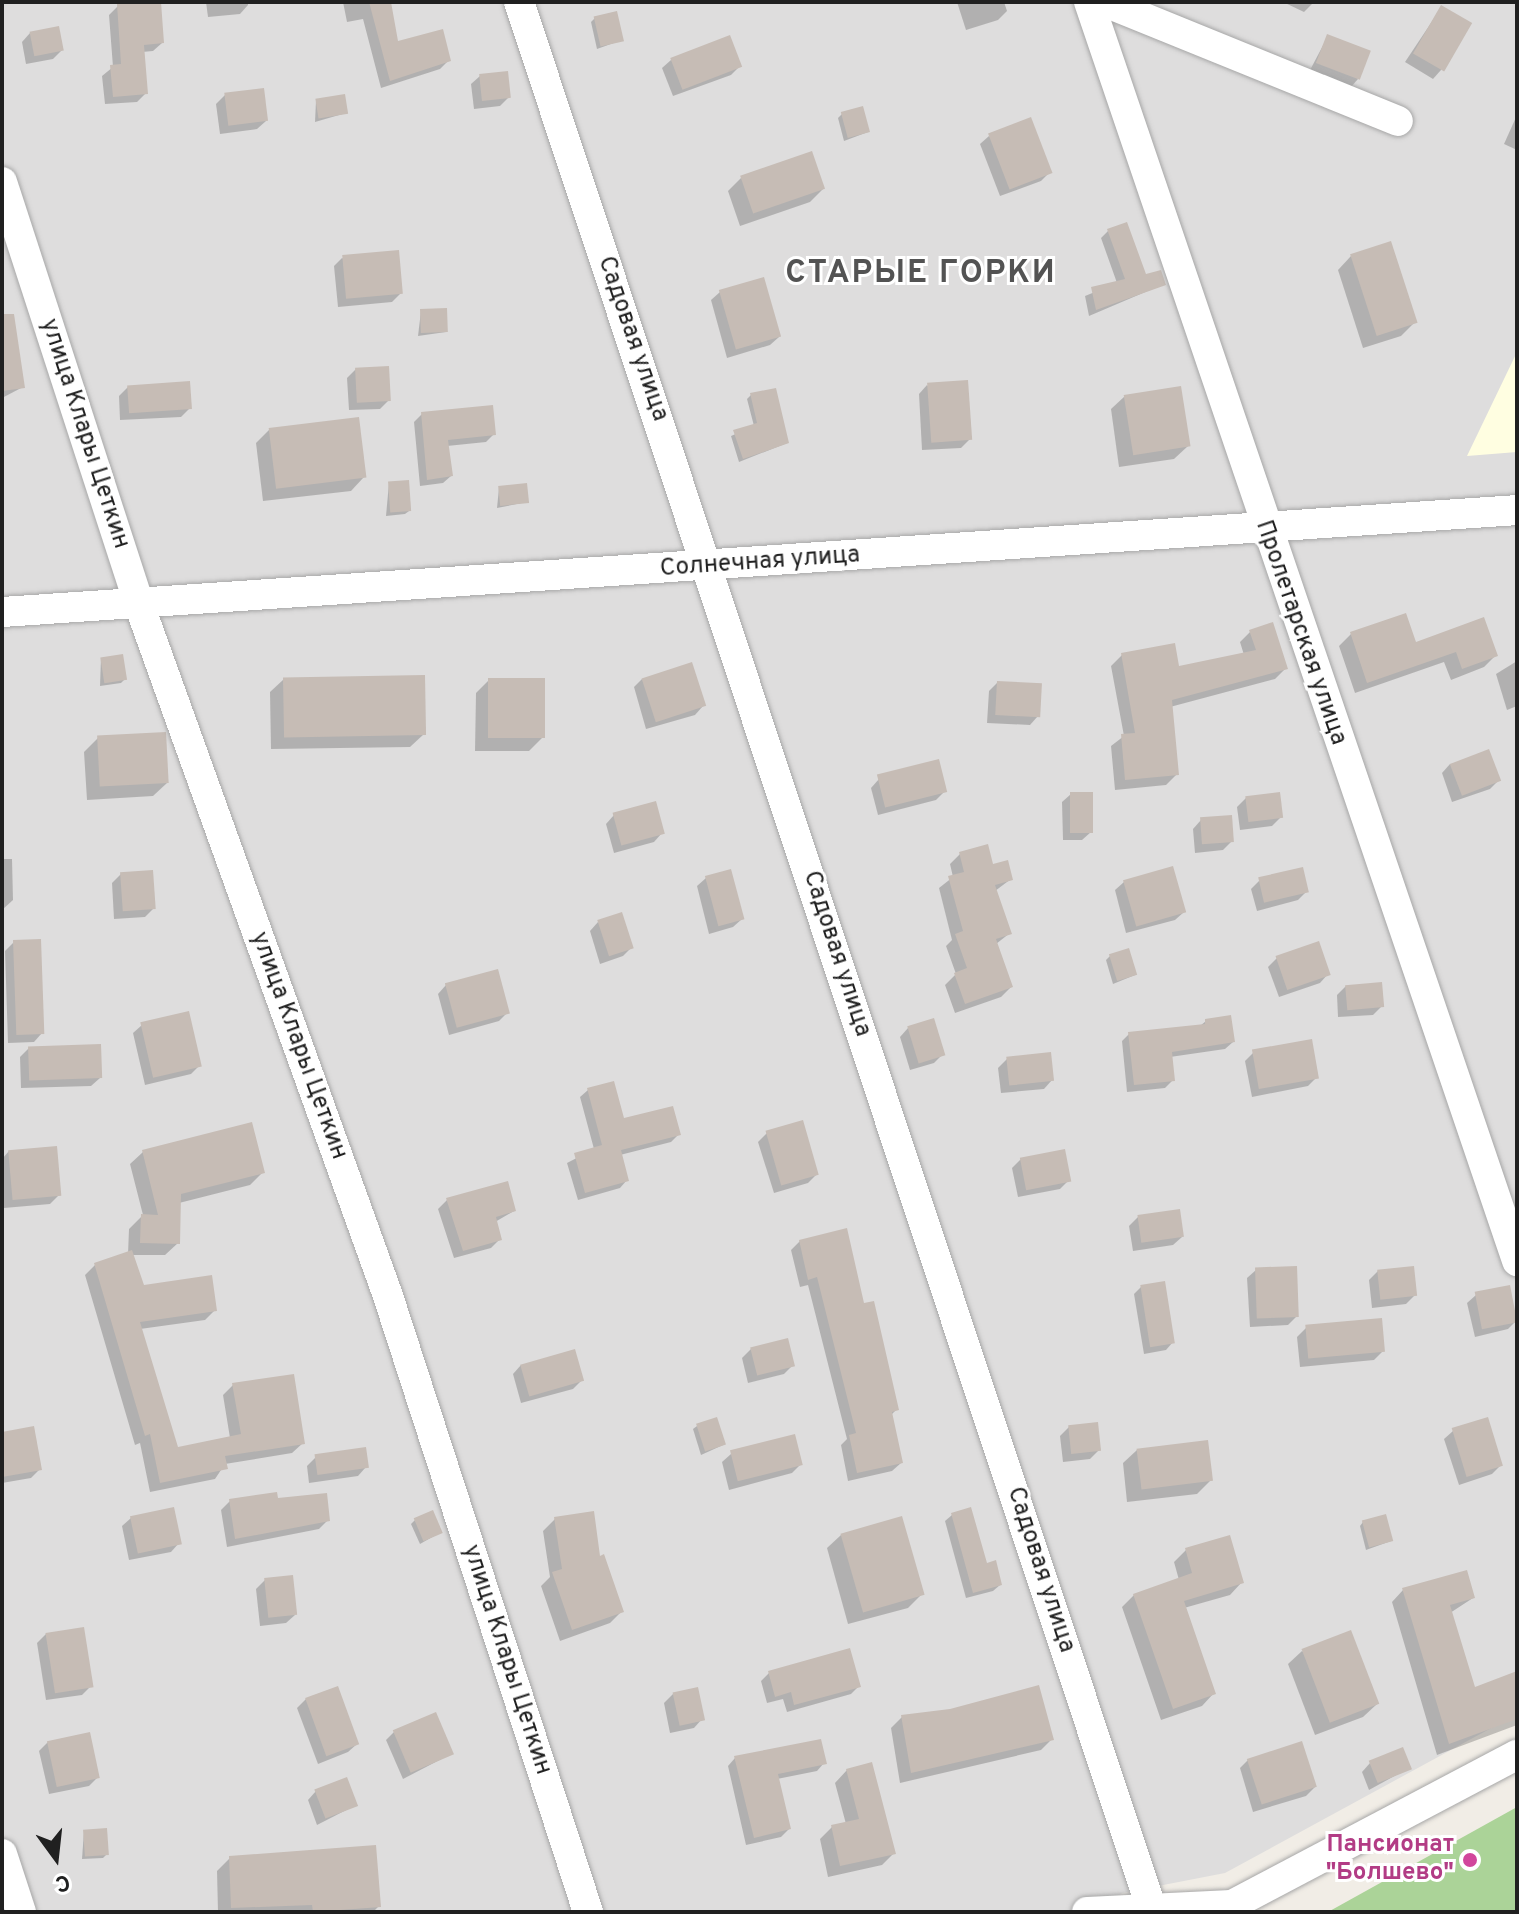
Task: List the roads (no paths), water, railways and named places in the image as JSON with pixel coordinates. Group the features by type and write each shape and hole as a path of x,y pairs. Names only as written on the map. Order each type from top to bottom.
{"street":[{"name":"Садовая улица","path":"519,2 1151,1907"},
{"name":"Пролетарская улица","path":"1089,2 1264,530 1517,1261"},
{"path":"1105,2 1398,121"},
{"name":"улица Клары Цеткин","path":"2,182 140,607 388,1296 588,1912"},
{"name":"Солнечная улица","path":"2,612 140,607 1517,510"},
{"path":"1087,1912 1232,1905 1517,1755"},
{"path":"2,1854 21,1912"}],"place":[{"name":"Пансионат \"Болшево\"","path":"1470,1860"}],"district":[{"name":"СТАРЫЕ ГОРКИ","path":"921,274"}]}
